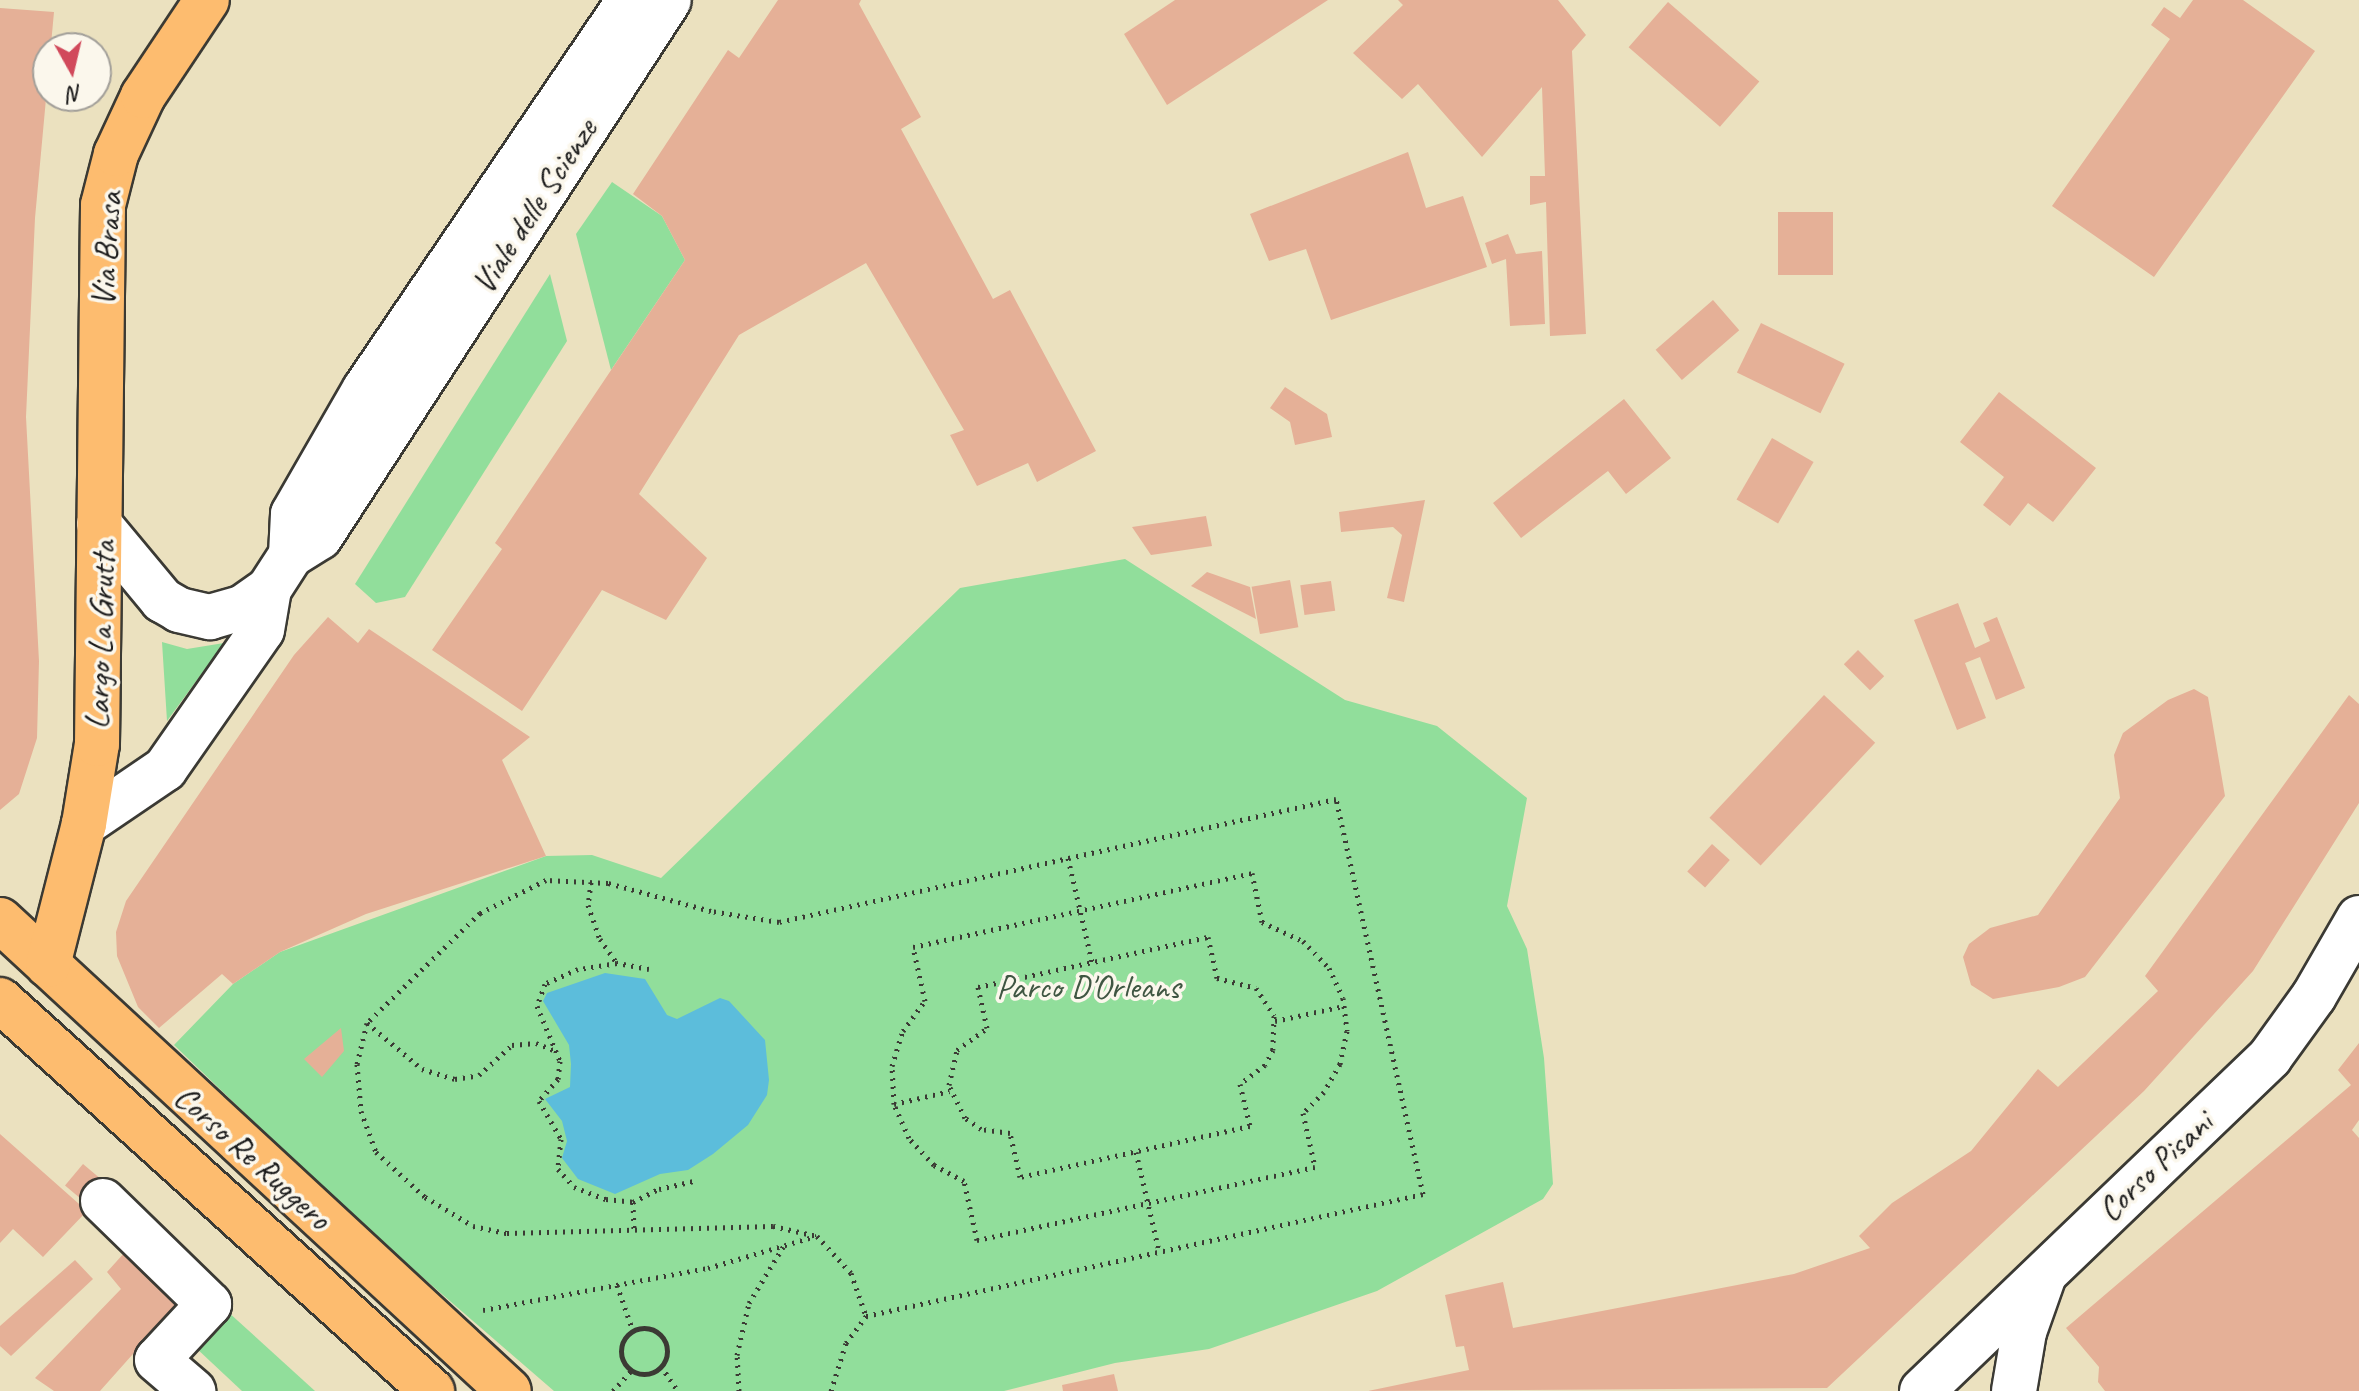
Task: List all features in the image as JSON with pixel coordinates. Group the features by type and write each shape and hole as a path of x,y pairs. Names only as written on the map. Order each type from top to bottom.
{"main road":[{"name":"Via Brasa","path":"99,524 103,205 116,154 143,96 207,0"},
{"name":"Largo La Grutta","path":"48,965 84,824 97,744 99,524"},
{"name":"Corso Re Ruggero","path":"0,920 509,1391"},
{"name":"Corso Re Ruggero","path":"0,1000 432,1391"}],"street":[{"name":"Viale delle Scienze","path":"280,572 320,537 382,400 629,0"},
{"name":"Viale delle Scienze","path":"382,400 669,0"},
{"name":"Largo La Grutta","path":"99,524 162,600 179,610 210,617 242,608 280,572"},
{"path":"84,824 165,769 262,630 280,572"},
{"name":"Corso Pisani","path":"1922,1391 2047,1266 2270,1057 2314,996 2359,918"},
{"path":"103,1201 209,1304 157,1360 193,1391"},
{"path":"2014,1391 2024,1332 2047,1266"}],"path":[{"path":"831,1391 846,1343 866,1316 1423,1194 1336,799 779,922 591,882 546,880 480,913 367,1023 357,1064 361,1111 376,1152 425,1197 473,1226 507,1233 773,1226 817,1236 851,1273 866,1316"},
{"path":"1068,858 1092,962"},
{"path":"1252,873 1262,922 1303,941 1329,968 1344,1006 1347,1031 1340,1064 1324,1092 1303,1113 1315,1167 977,1240 964,1181 934,1165 909,1138 894,1104 892,1066 903,1031 925,1001 913,947 1080,910 1252,873"},
{"path":"591,882 588,905 600,939 617,963"},
{"path":"1208,937 1217,978 1256,988 1275,1021 1273,1050 1265,1065 1240,1084 1250,1126 1020,1177 1010,1133 981,1129 965,1118 950,1091 950,1066 957,1050 987,1028 978,987 1208,937"},
{"path":"649,969 617,963 578,969 545,984 537,995 537,1006 557,1052 558,1079 539,1101 561,1139 558,1169 574,1187 633,1202 659,1189 697,1180"},
{"path":"1275,1021 1344,1006"},
{"path":"367,1023 422,1069 455,1079 479,1075 512,1045 536,1043 557,1052"},
{"path":"894,1104 950,1091"},
{"path":"1136,1152 1159,1251"},
{"path":"633,1202 634,1230"},
{"path":"445,1332 464,1313 708,1268 817,1236"},
{"path":"739,1391 737,1355 749,1303 783,1246"},
{"path":"617,1285 633,1331"},
{"path":"649,1329 662,1337 667,1352 661,1366 643,1374 631,1371 620,1350 633,1331 649,1329"},
{"path":"661,1366 678,1391"},
{"path":"613,1391 631,1371"}],"green space":[{"path":"612,182 662,216 685,260 611,370 576,234"},
{"path":"550,274 567,341 405,597 376,603 355,584"},
{"name":"Parco D'Orleans","path":"1125,559 1345,700 1437,726 1527,798 1507,906 1527,949 1544,1058 1553,1184 1543,1199 1377,1291 1209,1349 1115,1363 1004,1391 554,1391 354,1218 174,1045 233,984 280,952 546,856 592,855 661,878 960,588"},
{"path":"162,642 187,649 224,643 167,721"},
{"path":"227,1311 315,1391 242,1391 195,1347"}],"water":[{"path":"605,973 645,979 667,1015 677,1019 720,998 729,1001 765,1040 769,1080 767,1095 748,1125 713,1154 688,1170 660,1174 615,1194 578,1179 562,1158 567,1141 562,1121 545,1099 570,1087 571,1064 569,1045 543,1001 547,993"}],"building":[{"path":"778,0 861,0 859,4 921,117 901,129 993,299 1010,290 1096,451 1037,482 1028,463 977,486 950,435 964,430 866,263 739,335 639,494 707,558 666,620 602,590 522,711 432,650 502,549 495,543 685,260 662,216 633,194 728,50 739,58"},
{"path":"1175,0 1328,0 1167,105 1124,34"},
{"path":"1398,0 1558,0 1586,35 1572,51 1586,334 1550,336 1546,202 1530,205 1530,176 1545,176 1542,87 1482,157 1418,84 1402,99 1353,53 1403,5"},
{"path":"2193,0 2243,0 2315,51 2154,277 2052,206 2170,39 2151,25 2164,7 2180,18"},
{"path":"1668,2 1759,81 1720,127 1629,47"},
{"path":"0,8 54,12 52,32 32,32 32,112 45,112 35,218 26,417 39,661 37,738 19,794 0,810"},
{"path":"1408,152 1426,208 1463,196 1487,267 1331,320 1306,249 1269,261 1250,214"},
{"path":"1778,212 1833,212 1833,275 1778,275"},
{"path":"1508,234 1516,254 1542,251 1545,324 1510,326 1506,259 1492,264 1485,243"},
{"path":"1713,300 1739,330 1682,380 1656,350"},
{"path":"1761,323 1845,364 1820,413 1737,372"},
{"path":"1285,387 1327,414 1332,437 1295,445 1290,422 1270,408"},
{"path":"1999,392 2096,468 2053,522 2028,503 2010,526 1983,505 2004,477 1960,442"},
{"path":"1624,399 1671,458 1626,494 1608,471 1521,538 1493,503"},
{"path":"1772,438 1814,462 1778,523 1736,499"},
{"path":"1425,500 1404,602 1387,598 1402,535 1393,527 1341,532 1339,512"},
{"path":"1206,516 1212,546 1151,555 1132,527"},
{"path":"1207,572 1250,587 1256,619 1191,586"},
{"path":"1290,580 1298,627 1260,634 1252,587"},
{"path":"1331,581 1335,611 1304,615 1300,585"},
{"path":"1958,603 1975,648 1990,641 1983,623 1997,617 2025,688 1996,700 1980,657 1965,663 1986,718 1957,730 1914,620"},
{"path":"328,617 358,643 369,629 530,737 502,760 546,856 366,914 280,952 233,984 222,974 159,1028 138,1007 117,956 116,932 126,901 294,655"},
{"path":"1858,650 1884,676 1870,690 1844,664"},
{"path":"2194,689 2208,697 2225,796 2085,977 2059,987 1993,999 1971,985 1963,957 1969,944 1990,928 2038,915 2120,798 2114,755 2123,733 2168,700"},
{"path":"1824,695 1875,743 1761,866 1709,818"},
{"path":"2349,695 2359,704 2359,803 2253,971 2144,1091 1827,1388 1368,1391 1469,1370 1464,1346 1456,1347 1445,1295 1503,1282 1513,1328 1794,1274 1870,1248 1859,1236 1892,1203 1971,1151 2038,1069 2058,1087 2158,991 2145,976"},
{"path":"1712,844 1730,860 1705,888 1687,871"},
{"path":"341,1028 344,1051 322,1077 304,1059"},
{"path":"2359,1043 2359,1120 2352,1130 2359,1138 2359,1391 2105,1391 2098,1382 2099,1367 2066,1328 2351,1085 2338,1070"},
{"path":"0,1134 87,1211 43,1257 13,1229 0,1243"},
{"path":"83,1164 103,1181 85,1202 65,1185"},
{"path":"125,1252 181,1300 100,1391 54,1391 35,1378 121,1289 107,1272"},
{"path":"75,1260 93,1279 11,1356 0,1346 0,1326"},
{"path":"1114,1374 1118,1391 1063,1391 1062,1385"}]}
